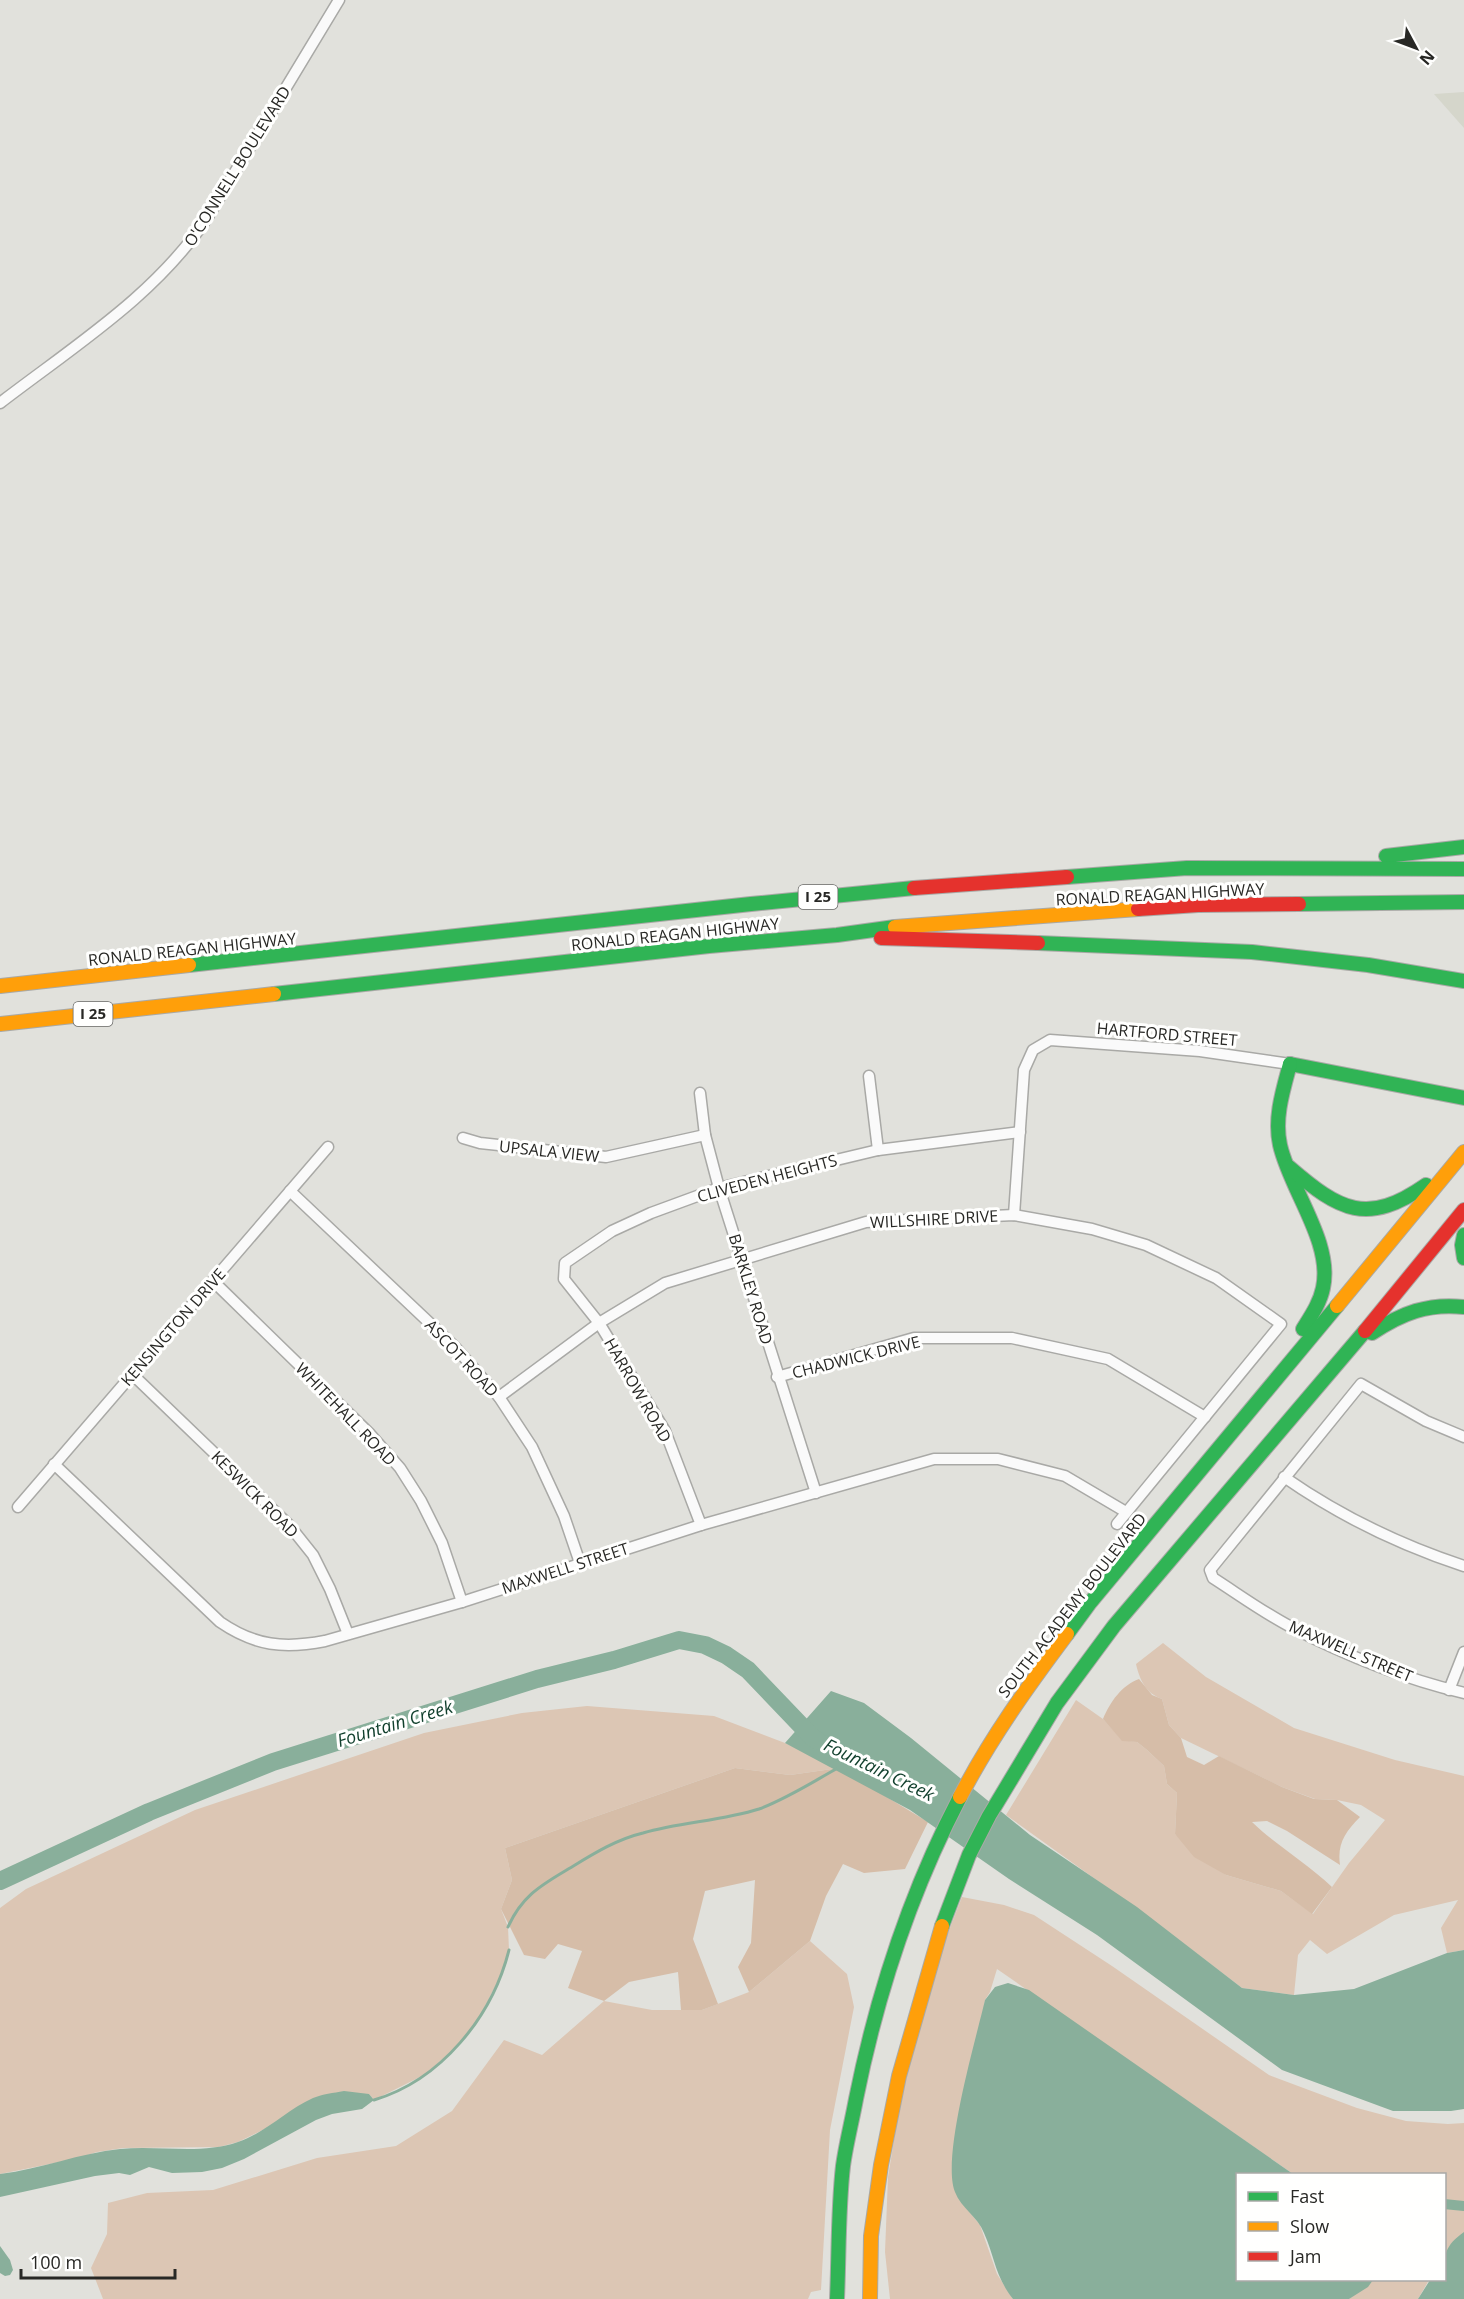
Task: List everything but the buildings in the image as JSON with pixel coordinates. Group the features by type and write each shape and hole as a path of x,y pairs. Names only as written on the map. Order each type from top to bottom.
{"main road":[{"path":"1262,868 1323,860 1427,853 1464,847"},
{"name":"RONALD REAGAN HIGHWAY","path":"0,986 739,905 928,887 1187,868 1464,869"},
{"name":"RONALD REAGAN HIGHWAY","path":"0,1024 657,953 710,945 837,935 908,925 1198,906 1464,902"},
{"path":"837,935 864,938 1252,952 1368,965 1463,981"},
{"path":"1270,1385 1318,1304 1324,1284 1324,1265 1318,1243 1279,1143 1278,1117 1290,1064"},
{"name":"HARTFORD STREET","path":"1290,1064 1464,1098"},
{"path":"1286,1164 1332,1202 1366,1210 1397,1205 1411,1197 1460,1156"},
{"name":"SOUTH ACADEMY BOULEVARD","path":"837,2293 843,2166 868,2038 888,1968 934,1845 969,1779 1022,1695 1089,1604 1460,1156"},
{"path":"870,2299 871,2236 881,2165 899,2076 925,1978 954,1892 969,1855 989,1816 1057,1703 1114,1626 1335,1368 1464,1210"},
{"path":"1464,1235 1462,1245 1464,1258"},
{"path":"1335,1368 1368,1336 1395,1317 1424,1307 1464,1307"},
{"path":"871,2236 878,2299"},
{"path":"827,2299 837,2293"}],"street":[{"name":"O'CONNELL BOULEVARD","path":"0,403 148,287 185,248 209,214 339,0"},
{"name":"HARTFORD STREET","path":"1014,1215 1024,1070 1033,1050 1050,1040 1200,1051 1290,1064"},
{"path":"868,1076 878,1150"},
{"name":"BARKLEY ROAD","path":"700,1093 705,1135 719,1188 777,1377 816,1493"},
{"name":"CLIVEDEN HEIGHTS","path":"599,1323 564,1279 565,1263 612,1231 651,1213 719,1188 878,1150 1020,1132"},
{"name":"UPSALA VIEW","path":"463,1138 480,1143 606,1157 705,1135"},
{"name":"KENSINGTON DRIVE","path":"18,1507 328,1147"},
{"name":"ASCOT ROAD","path":"290,1191 455,1347 499,1397 532,1448 564,1516 580,1563"},
{"name":"WILLSHIRE DRIVE","path":"499,1397 599,1323 665,1282 866,1222 1014,1215 1092,1229 1146,1245 1216,1278 1281,1324 1205,1417"},
{"name":"WHITEHALL ROAD","path":"213,1281 370,1434 400,1468 421,1501 442,1543 462,1602"},
{"name":"HARROW ROAD","path":"599,1323 666,1431 701,1525"},
{"name":"CHADWICK DRIVE","path":"777,1377 914,1338 1012,1338 1108,1359 1205,1417"},
{"name":"KESWICK ROAD","path":"132,1374 289,1525 313,1555 330,1588 348,1634"},
{"path":"1464,1437 1426,1421 1361,1384 1284,1478 1319,1502 1357,1522 1417,1550 1464,1566"},
{"path":"1117,1524 1205,1417"},
{"name":"MAXWELL STREET","path":"54,1464 220,1622 250,1639 275,1646 306,1645 462,1602 701,1525 934,1459 998,1459 1065,1476 1126,1512"},
{"name":"MAXWELL STREET","path":"1284,1478 1210,1570 1212,1578 1299,1630 1392,1671 1464,1693"},
{"path":"1449,1690 1464,1652"}],"shaded area":[{"path":"1464,92 1464,128 1434,94"},
{"path":"1163,1643 1206,1677 1294,1728 1395,1760 1464,1776 1464,1950 1447,1953 1441,1928 1458,1900 1394,1915 1327,1954 1310,1940 1298,1955 1294,1995 1242,1988 1162,1927 1006,1815 1076,1700 1103,1719 1122,1740 1137,1742 1164,1766 1167,1784 1177,1793 1175,1834 1226,1875 1281,1891 1313,1914 1349,1863 1385,1820 1361,1805 1337,1800 1315,1799 1282,1787 1181,1738 1169,1725 1162,1699 1144,1686 1136,1664"},
{"path":"1139,1679 1152,1695 1162,1699 1169,1725 1181,1738 1187,1757 1204,1765 1219,1756 1282,1787 1314,1799 1337,1800 1360,1817 1343,1839 1340,1865 1267,1821 1252,1822 1332,1887 1312,1914 1281,1891 1226,1875 1194,1857 1175,1834 1177,1793 1167,1784 1164,1766 1137,1742 1122,1741 1103,1719 1117,1695 1127,1685"},
{"path":"587,1706 714,1716 785,1743 839,1768 790,1775 735,1768 505,1848 512,1880 501,1909 508,1927 509,1950 505,1967 475,2026 451,2052 424,2075 374,2100 369,2094 267,2128 238,2142 219,2147 123,2148 0,2174 0,1908 26,1889 195,1810 424,1733 522,1713"},
{"path":"735,1768 790,1775 839,1768 928,1822 905,1869 864,1873 843,1864 826,1896 810,1941 749,1992 738,1967 751,1943 755,1880 705,1891 693,1939 718,2004 702,2010 681,2010 678,1972 629,1982 604,2001 568,1988 582,1951 558,1944 545,1959 524,1955 501,1909 512,1880 505,1848"},
{"path":"962,1897 1004,1905 1034,1915 1269,2075 1357,2108 1406,2121 1464,2123 1464,2236 1446,2253 1446,2173 1292,2173 997,1969 985,2000 959,2199 980,2225 997,2274 1013,2299 890,2299 885,2252 888,2177 905,2072 932,1974"},
{"path":"810,1941 847,1974 854,2007 830,2130 821,2290 811,2292 808,2299 103,2299 91,2268 107,2234 108,2203 147,2193 213,2190 317,2158 396,2146 452,2111 504,2040 542,2055 604,2001 652,2010 702,2010 749,1992"},
{"path":"1372,2281 1428,2281 1418,2299 1349,2299"}],"water":[{"path":"831,1691 864,1703 911,1738 1030,1835 1137,1907 1242,1988 1294,1995 1354,1989 1447,1953 1464,1950 1464,2109 1393,2111 1282,2070 1097,1935 1009,1879 910,1810 785,1743"},
{"path":"1008,1983 1029,1990 1292,2173 1236,2173 1236,2281 1372,2281 1368,2287 1349,2299 1013,2299 999,2275 981,2227 955,2192 952,2176 961,2098 985,2000 995,1987"},
{"path":"344,2091 369,2094 374,2100 362,2109 332,2114 316,2120 244,2159 222,2168 202,2172 172,2173 149,2167 130,2175 119,2173 95,2176 0,2197 0,2174 120,2149 195,2149 224,2146 258,2133 313,2098"},
{"path":"1464,2232 1464,2299 1418,2299 1429,2281 1446,2281 1446,2253 1457,2237"},
{"path":"0,2246 10,2260 13,2270 10,2275 5,2276 0,2273"}],"waterway":[{"name":"Fountain Creek","path":"0,1881 149,1812 273,1762 537,1679 614,1660 679,1640 705,1645 726,1655 748,1670 818,1741"},
{"path":"508,1927 519,1908 539,1888 612,1844 657,1829 759,1809 789,1796 836,1769"},
{"path":"374,2100 398,2091 421,2078 460,2043 490,1999 509,1950"},
{"path":"1446,2204 1464,2206"}],"traffic: fast":[{"path":"1386,856 1464,847"},
{"path":"1067,877 1187,868 1464,869"},
{"path":"189,965 914,888"},
{"path":"1299,904 1464,902"},
{"path":"274,994 895,927"},
{"path":"1038,943 1252,952 1368,965 1464,981"},
{"path":"1290,1064 1464,1098"},
{"path":"1290,1064 1282,1094 1278,1135 1285,1162 1316,1234 1324,1270 1320,1299 1303,1329"},
{"path":"1289,1167 1324,1194 1339,1203 1355,1208 1370,1209 1387,1206 1426,1185"},
{"path":"1464,1235 1462,1245 1464,1258"},
{"path":"1067,1634 1089,1604 1337,1306"},
{"path":"1372,1333 1416,1311 1427,1308 1464,1307"},
{"path":"942,1926 969,1855 989,1816 1057,1703 1114,1626 1365,1331"},
{"path":"837,2299 843,2166 864,2060 897,1945 926,1870 960,1797"}],"traffic: slow":[{"path":"895,927 1138,909"},
{"path":"0,986 189,965"},
{"path":"0,1024 274,994"},
{"path":"1337,1306 1464,1152"},
{"path":"960,1797 1010,1713 1067,1634"},
{"path":"870,2299 871,2236 881,2165 899,2076 942,1926"}],"traffic: jam":[{"path":"914,888 1067,877"},
{"path":"1138,909 1198,905 1299,904"},
{"path":"881,938 1038,943"},
{"path":"1365,1331 1464,1210"}]}
